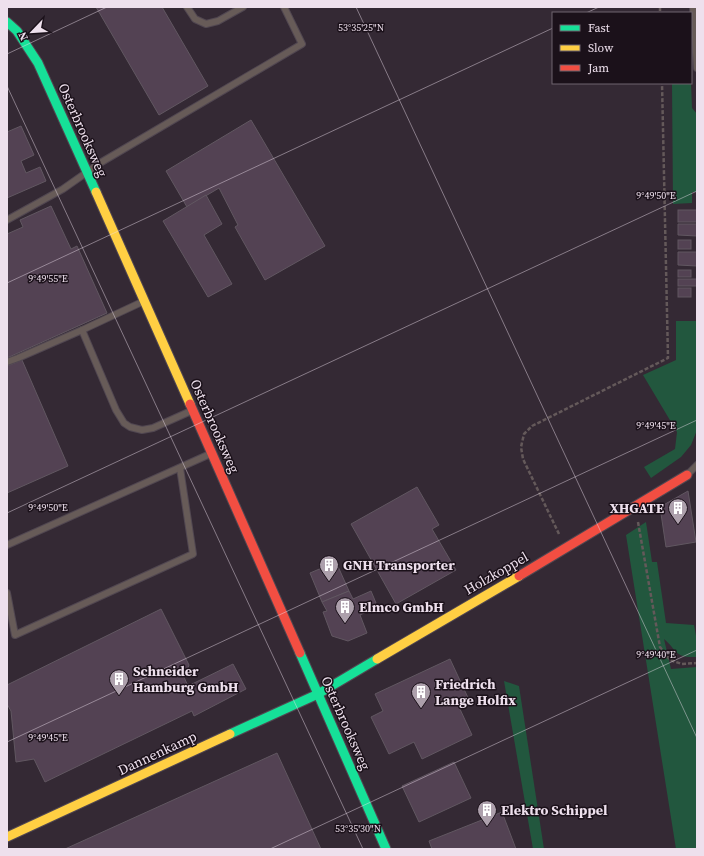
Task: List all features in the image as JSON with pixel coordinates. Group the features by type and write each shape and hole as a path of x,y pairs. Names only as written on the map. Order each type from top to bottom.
{"street":[{"name":"Osterbrooksweg","path":"7,22 17,31 38,63 267,577 386,849"},
{"name":"Holzkoppel","path":"318,694 687,475"},
{"name":"Dannenkamp","path":"7,837 318,694"}],"lane":[{"path":"187,7 194,19 206,24 218,21 243,7"},
{"path":"7,220 62,189 87,172 302,44 284,7"},
{"path":"693,7 697,68"},
{"path":"7,362 82,330 144,301"},
{"path":"82,330 116,410 124,423 130,427 142,430 153,428 193,410"},
{"path":"7,545 212,454"},
{"path":"687,475 697,465"},
{"path":"7,593 15,635 193,554 180,468"}],"path":[{"path":"566,548 523,459 521,447 524,434 532,426 668,358 662,84"},
{"path":"630,510 638,523 660,647 670,660 682,664 697,663"}],"green space":[{"path":"672,84 691,84 692,108 697,114 697,192 692,192 692,203 673,204"},
{"path":"676,321 697,321 697,430 691,445 681,457 651,478 644,467 675,449 677,432 643,375 676,360"},
{"path":"646,522 652,562 657,562 666,623 694,625 697,641 697,657 690,657 677,653 664,639 671,669 697,667 697,849 676,849 626,535"},
{"path":"504,681 519,686 544,849 533,849"}],"building":[{"path":"96,7 162,7 208,86 159,115"},
{"path":"251,120 325,246 265,280 235,227 238,225 219,188 187,207 166,171"},
{"path":"21,126 34,155 21,161 26,173 40,167 46,181 7,198 7,132"},
{"path":"206,195 222,224 204,235 232,284 208,297 163,221"},
{"path":"51,206 71,249 77,246 107,313 7,358 7,234 23,227 20,220"},
{"path":"678,210 697,210 697,222 678,222"},
{"path":"678,224 697,224 697,236 678,235"},
{"path":"678,240 691,240 691,249 678,249"},
{"path":"678,252 697,252 697,266 678,265"},
{"path":"678,270 691,270 691,277 678,277"},
{"path":"678,279 697,279 697,286 678,286"},
{"path":"678,288 691,288 691,297 678,297"},
{"path":"22,360 68,466 7,493 7,366"},
{"path":"417,487 439,525 432,529 456,570 396,604 351,524"},
{"name":"XHGATE","path":"688,491 696,542 666,547 660,507"},
{"name":"GNH Transporter","path":"336,562 349,591 322,602 310,573"},
{"name":"Elmco GmbH","path":"349,591 353,599 371,591 376,603 364,608 366,612 360,615 367,633 348,641 332,636 323,612 327,611 322,602"},
{"name":"Schneider Hamburg GmbH","path":"161,609 189,665 186,674 183,675 188,686 233,664 246,689 194,716 192,711 45,782 34,759 16,762 11,711 7,704 7,685"},
{"name":"Friedrich Lange Holfix","path":"450,659 470,702 459,707 472,735 422,759 414,742 389,754 371,717 383,711 375,694"},
{"path":"277,753 321,849 65,849"},
{"path":"454,762 471,798 419,822 402,786"},
{"name":"Elektro Schippel","path":"502,812 516,849 432,849 429,841"}],"traffic: fast":[{"path":"7,22 17,31 38,63 96,192"},
{"path":"300,653 386,849"},
{"path":"230,734 318,694 377,659"}],"traffic: slow":[{"path":"96,192 190,404"},
{"path":"377,659 519,576"},
{"path":"7,837 230,734"}],"traffic: jam":[{"path":"190,404 300,653"},
{"path":"519,576 687,475"}],"place":[{"name":"XHGATE","path":"678,525"},
{"name":"GNH Transporter","path":"329,582"},
{"name":"Elmco GmbH","path":"345,624"},
{"name":"Schneider Hamburg GmbH","path":"119,696"},
{"name":"Friedrich Lange Holfix","path":"421,709"},
{"name":"Elektro Schippel","path":"487,827"}]}
